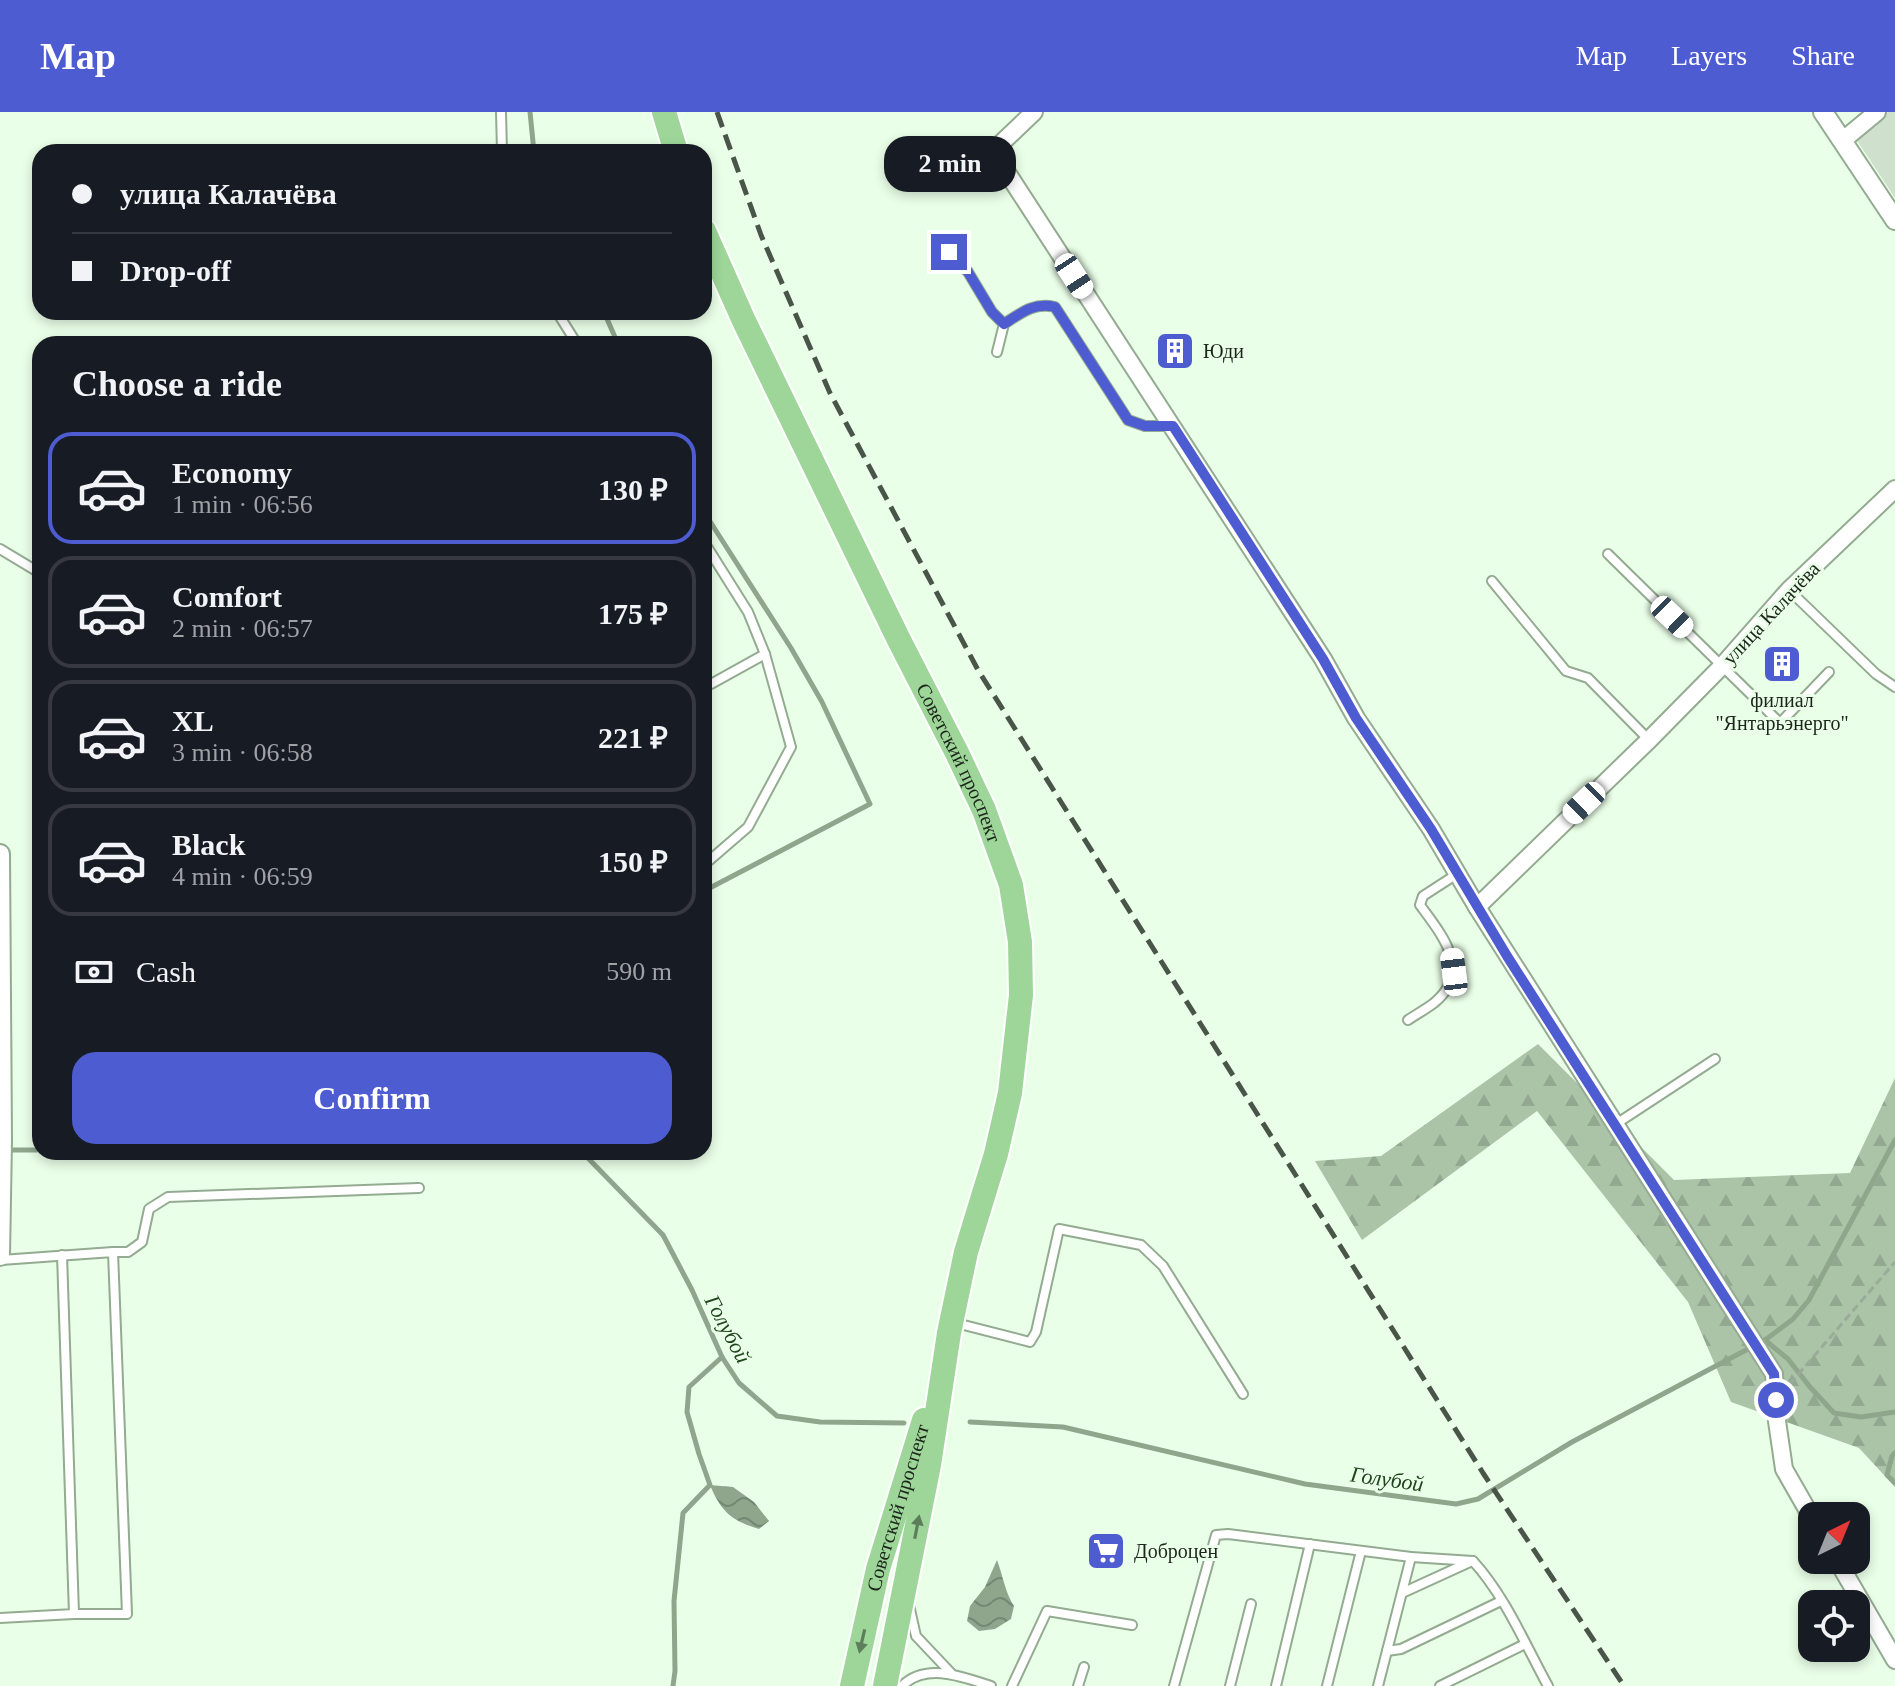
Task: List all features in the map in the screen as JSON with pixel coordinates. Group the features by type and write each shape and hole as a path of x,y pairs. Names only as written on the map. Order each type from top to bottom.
{"main road":[{"path":"664,112 674,144"},
{"name":"Советский проспект","path":"712,249 744,321 984,810 1011,885 1020,942 1021,995 1010,1093 996,1154 966,1252 950,1328 929,1465 885,1686"},
{"name":"Советский проспект","path":"852,1686 878,1569 950,1328"}],"street":[{"path":"1034,112 993,151 1323,659 1356,718 1431,829 1614,1125 1774,1374 1784,1469 1803,1502"},
{"path":"1823,112 1895,220"},
{"path":"1842,141 1877,112"},
{"name":"улица Калачёва","path":"1477,907 1722,666 1789,590 1895,489"},
{"path":"0,854 0,1258"},
{"path":"1845,1574 1895,1660"}],"lane":[{"path":"501,112 502,144"},
{"path":"949,252 968,272 992,312 1004,324"},
{"path":"997,352 1004,324 1033,306 1045,304 1055,307 1128,420 1145,426 1173,426"},
{"path":"0,549 32,568"},
{"path":"1608,554 1780,723 1829,672"},
{"path":"712,555 748,612 765,654 791,747 748,827 712,858"},
{"path":"1492,581 1566,671 1588,678 1649,740"},
{"path":"1789,590 1876,674 1895,687"},
{"path":"712,683 765,654"},
{"path":"1408,1020 1436,1002 1447,989 1454,972 1452,955 1420,905 1423,896 1457,874"},
{"path":"1614,1125 1715,1059"},
{"path":"0,1258 128,1252 142,1242 149,1209 168,1197 419,1188"},
{"path":"950,1328 1030,1342 1036,1332 1059,1229 1141,1245 1163,1266 1243,1394"},
{"path":"0,1618 127,1614 113,1252"},
{"path":"62,1255 74,1614"},
{"path":"1174,1686 1216,1535 1228,1534 1411,1557 1473,1561 1501,1601 1548,1686"},
{"path":"1276,1686 1310,1544"},
{"path":"1327,1686 1361,1551"},
{"path":"1378,1686 1411,1557"},
{"path":"1402,1593 1473,1561"},
{"path":"905,1588 916,1636 951,1673"},
{"path":"1387,1651 1401,1649 1501,1601"},
{"path":"1230,1686 1251,1604"},
{"path":"1012,1686 1047,1611 1132,1625"},
{"path":"1440,1686 1525,1644"},
{"path":"1078,1686 1084,1667"},
{"path":"902,1686 904,1682 927,1673 951,1673 991,1686"}],"path":[{"path":"1776,1400 1895,1262"}],"shaded area":[{"path":"1888,112 1895,112 1895,198 1856,139"}],"green space":[{"path":"1538,1044 1674,1180 1850,1173 1895,1078 1895,1487 1859,1448 1731,1402 1688,1302 1537,1111 1362,1240 1315,1161 1381,1156"}],"water":[{"path":"710,1485 733,1487 754,1502 769,1521 759,1529 735,1519 723,1509"},
{"path":"997,1560 1014,1606 1011,1619 995,1629 979,1631 967,1621 970,1606 985,1587"}],"waterway":[{"path":"530,112 533,144"},
{"path":"608,320 614,336"},
{"path":"712,525 822,702 870,804 712,887"},
{"name":"Голубой","path":"970,1422 1063,1427 1305,1484 1456,1504 1478,1499 1572,1442 1765,1340 1793,1319 1809,1300 1895,1140"},
{"name":"Голубой","path":"6,1150 32,1150"},
{"name":"Голубой","path":"590,1160 663,1235 722,1357 739,1383 777,1416 820,1422 904,1423"},
{"name":"Голубой","path":"1765,1340 1788,1359 1834,1413 1861,1417 1895,1412"},
{"path":"673,1686 674,1601 683,1513 710,1485 687,1412 689,1387 722,1357"},
{"name":"Голубой","path":"1895,1453 1887,1475 1895,1483"}],"railway":[{"path":"717,112 761,235 830,393 978,670 1483,1473 1624,1686"}],"place":[{"name":"Юди","path":"1175,351"},
{"name":"филиал \"Янтарьэнерго\"","path":"1782,664"},
{"name":"Доброцен","path":"1106,1551"}],"route":[{"path":"949,252 968,272 992,312 1004,324 1033,306 1045,304 1055,307 1128,420 1145,426 1173,426 1774,1374 1776,1400"}]}
